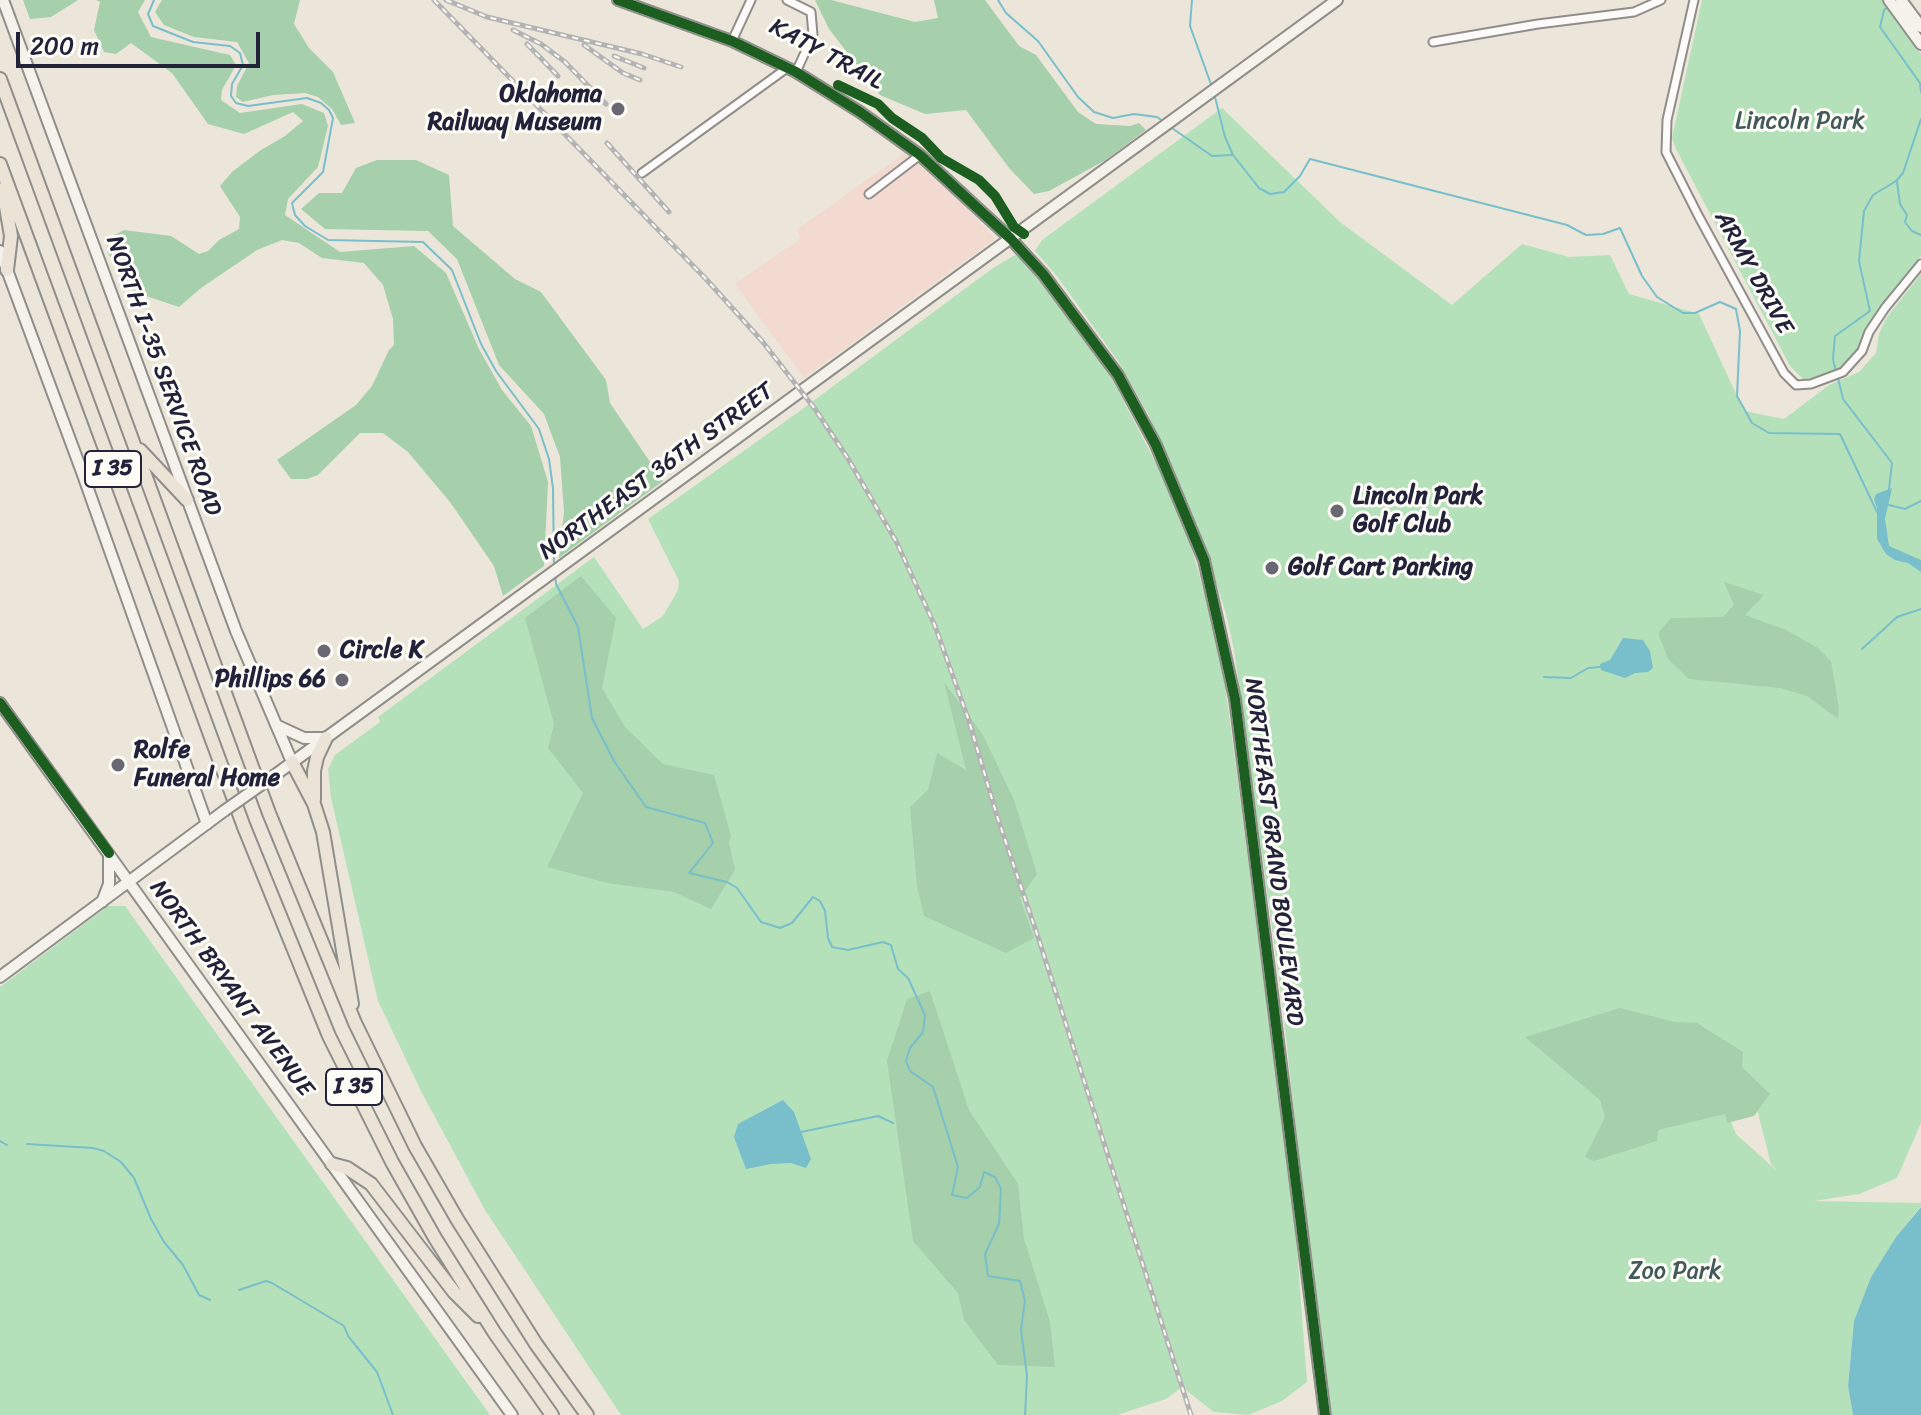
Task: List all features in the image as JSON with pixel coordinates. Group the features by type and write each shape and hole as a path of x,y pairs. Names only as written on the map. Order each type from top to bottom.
{"highway":[{"name":"I 35","path":"0,79 269,813 355,1023 415,1146 457,1219 521,1320 587,1415"},
{"name":"I 35","path":"0,164 230,787 329,1036 392,1162 435,1238 494,1332 552,1415"},
{"path":"0,170 11,236 7,270"},
{"path":"135,444 187,500"},
{"path":"314,804 314,771 326,738"},
{"path":"292,762 314,804 328,860 355,1023"},
{"path":"332,1164 347,1168 371,1184 454,1292 494,1332"}],"main road":[{"name":"NORTH I-35 SERVICE ROAD","path":"3,0 242,648 292,762"},
{"name":"NORTHEAST GRAND BOULEVARD","path":"618,0 732,41 792,70 860,112 920,155 1011,239 1052,284 1118,375 1157,447 1204,560 1235,699 1325,1415"},
{"name":"NORTHEAST 36TH STREET","path":"0,977 1337,0"},
{"path":"1889,0 1921,44"},
{"path":"1901,0 1921,27"},
{"path":"0,251 207,824"},
{"name":"NORTH BRYANT AVENUE","path":"0,703 512,1415"},
{"path":"275,724 304,738 326,738"},
{"path":"102,902 109,884 109,853"}],"street":[{"path":"732,41 751,0"},
{"path":"642,173 792,70 813,35 811,12 787,0"},
{"path":"1433,42 1634,12 1661,0"},
{"name":"ARMY DRIVE","path":"1694,0 1667,120 1666,152 1784,373 1796,385 1811,384 1843,372 1862,351 1869,332 1885,308 1921,264"},
{"path":"869,194 920,155"}],"shaded area":[{"path":"905,153 963,204 995,239 804,378 735,284 801,238 796,230"}],"green space":[{"path":"23,0 78,0 51,17 30,19"},
{"path":"96,0 145,0 138,12 151,37 230,55 236,65 222,90 221,100 240,113 302,104 324,113 328,126 318,167 288,199 285,215 340,252 414,246 446,273 479,349 502,390 531,426 548,482 544,566 503,596 494,566 450,502 408,452 383,433 360,433 318,475 307,479 291,479 277,460 356,405 372,386 394,345 393,319 383,285 364,263 322,258 299,243 282,240 257,250 179,307 134,292 107,252 107,239 124,230 171,236 199,254 208,251 219,240 239,229 240,217 220,186 233,171 303,121 293,112 244,134 208,124 172,73 131,43 116,54 104,52 94,30 100,2"},
{"path":"162,0 300,0 294,24 309,48 333,72 355,123 341,125 332,109 318,97 305,93 273,95 243,102 236,97 237,86 249,63 237,42 194,37 164,25 155,12"},
{"path":"815,0 831,0 915,22 938,18 934,0 985,0 1019,46 1036,55 1078,112 1096,124 1130,126 1139,123 1146,130 1104,161 1049,191 1034,194 1009,168 966,110 925,114 880,95 829,29"},
{"name":"Lincoln Park","path":"1702,0 1882,0 1921,54 1921,256 1885,301 1869,328 1861,350 1845,368 1812,380 1803,379 1790,366 1672,138"},
{"name":"Zoo Park","path":"1222,108 1340,222 1452,305 1522,244 1569,257 1610,255 1629,294 1699,314 1744,411 1784,419 1829,385 1859,372 1876,353 1879,334 1887,317 1921,274 1921,1123 1897,1178 1859,1194 1814,1201 1921,1203 1921,1206 1896,1237 1871,1277 1854,1322 1848,1386 1853,1415 1332,1415 1282,1001 1234,650 1226,614 1202,537 1148,414 1118,361 1035,251 1042,240","holes":["1751,1086 1771,1164 1777,1171 1736,1134 1729,1117"]},
{"path":"377,160 416,160 449,175 453,226 515,279 541,292 606,380 610,403 663,481 559,558 564,512 560,457 544,414 499,365 457,259 428,231 325,229 301,209 319,193 342,193 356,168"},
{"path":"1015,255 1026,263 1111,377 1158,467 1189,539 1212,619 1221,655 1295,1223 1307,1382 1282,1401 1248,1415 1214,1412 1182,1387 1166,1399 1117,1415 621,1415 485,1210 422,1093 378,1001 331,798 328,769 335,755 380,722 378,717 594,557 643,629 663,616 678,590 679,581 648,519"},
{"path":"581,576 616,618 602,688 625,727 663,764 714,775 731,836 729,843 735,870 711,909 674,892 608,883 547,867 583,793 548,748 554,724 525,618"},
{"path":"1724,582 1764,595 1745,615 1786,630 1818,648 1831,661 1838,719 1807,696 1780,688 1689,679 1668,659 1658,633 1671,618 1723,617 1734,605"},
{"path":"944,682 983,735 1014,800 1037,874 1020,898 1034,938 1006,953 924,916 917,886 910,807 928,790 937,753 966,770"},
{"path":"108,906 125,906 490,1415 0,1415 0,987"},
{"path":"930,991 969,1110 1018,1184 1024,1239 1050,1322 1055,1367 998,1365 964,1320 958,1293 913,1241 887,1061 907,999"},
{"path":"1620,1008 1675,1022 1697,1023 1743,1052 1742,1067 1770,1094 1754,1116 1727,1123 1725,1114 1658,1130 1657,1141 1594,1161 1585,1157 1605,1117 1600,1100 1525,1037"}],"water":[{"path":"1892,488 1885,519 1889,546 1921,560 1921,572 1886,554 1877,539 1874,499 1876,494"},
{"path":"1623,638 1643,640 1650,651 1653,668 1625,678 1601,670 1600,664 1610,660"},
{"path":"783,1100 794,1112 811,1159 806,1168 791,1163 746,1169 734,1137 738,1124"},
{"path":"1921,1207 1921,1415 1853,1415 1848,1386 1854,1321 1871,1277 1896,1237"}],"waterway":[{"path":"154,0 148,14 153,26 193,42 230,46 240,53 243,65 232,84 231,96 236,103 248,106 307,98 329,110 333,118 323,172 292,203 295,215 305,226 328,240 423,242 452,270 481,344 496,371 539,429 549,459 553,488 554,568"},
{"path":"998,0 1006,13 1038,41 1078,97 1094,112 1113,118 1134,114 1157,117 1164,122"},
{"path":"1192,0 1190,26 1212,87"},
{"path":"1889,6 1884,10 1880,27 1920,83 1921,92"},
{"path":"1214,93 1233,155 1259,188 1270,194 1284,192 1300,176 1310,159 1567,225 1586,235 1603,234 1620,228 1642,276 1657,297 1683,313 1695,313 1720,302 1736,309 1740,331 1737,396 1752,423 1769,433 1840,434 1877,512"},
{"path":"1836,372 1833,359 1835,336 1870,311 1859,261 1864,211 1873,195 1903,173 1921,119"},
{"path":"1169,126 1212,156 1232,155"},
{"path":"1897,182 1900,204 1907,215 1905,222 1912,231 1921,235"},
{"path":"1838,378 1843,399 1892,463 1889,489"},
{"path":"1889,505 1905,509 1921,501"},
{"path":"555,574 556,584 578,627 592,718 614,761 646,807 705,823 713,843 689,873 727,882 737,888 761,922 780,928 792,923 813,897 820,901 825,911 832,947 848,950 883,942 891,945 898,969 908,978 925,1015 923,1032 910,1048 906,1061 910,1071 933,1087 958,1167 952,1195 967,1198 980,1187 984,1172 995,1177 1001,1189 999,1224 985,1254 988,1276 1020,1281 1025,1301 1021,1330 1027,1376 1025,1415"},
{"path":"1862,649 1897,617 1921,609"},
{"path":"1544,677 1571,678 1588,668 1600,667"},
{"path":"801,1132 878,1116 893,1123"},
{"path":"0,1141 7,1145"},
{"path":"27,1144 93,1148 121,1162 134,1178 164,1242 183,1265 199,1295 210,1300"},
{"path":"239,1290 266,1281 272,1283 344,1326 348,1336 377,1372 393,1415"}],"railway":[{"path":"434,0 706,279 762,341 815,409 896,541 935,626 969,721 1191,1415"},
{"path":"446,0 487,17 642,54 681,67"},
{"path":"513,30 541,44 565,62 606,104"},
{"path":"527,44 558,76"},
{"path":"584,45 623,73 640,80"},
{"path":"614,56 644,68"},
{"path":"607,143 669,212"}],"cycle path":[{"name":"KATY TRAIL","path":"618,0 732,41 796,72 920,155 1011,239 1043,274 1118,375 1156,445 1204,560 1235,699 1325,1415"},
{"name":"KATY TRAIL","path":"838,85 878,104 892,118 922,138 941,158 979,180 995,196 1014,227 1024,234"},
{"path":"0,703 109,853"}],"place":[{"name":"Oklahoma Railway Museum","path":"618,109"},
{"name":"Lincoln Park Golf Club","path":"1337,511"},
{"name":"Golf Cart Parking","path":"1272,568"},
{"name":"Circle K","path":"324,651"},
{"name":"Phillips 66","path":"342,680"},
{"name":"Rolfe Funeral Home","path":"118,765"}]}
